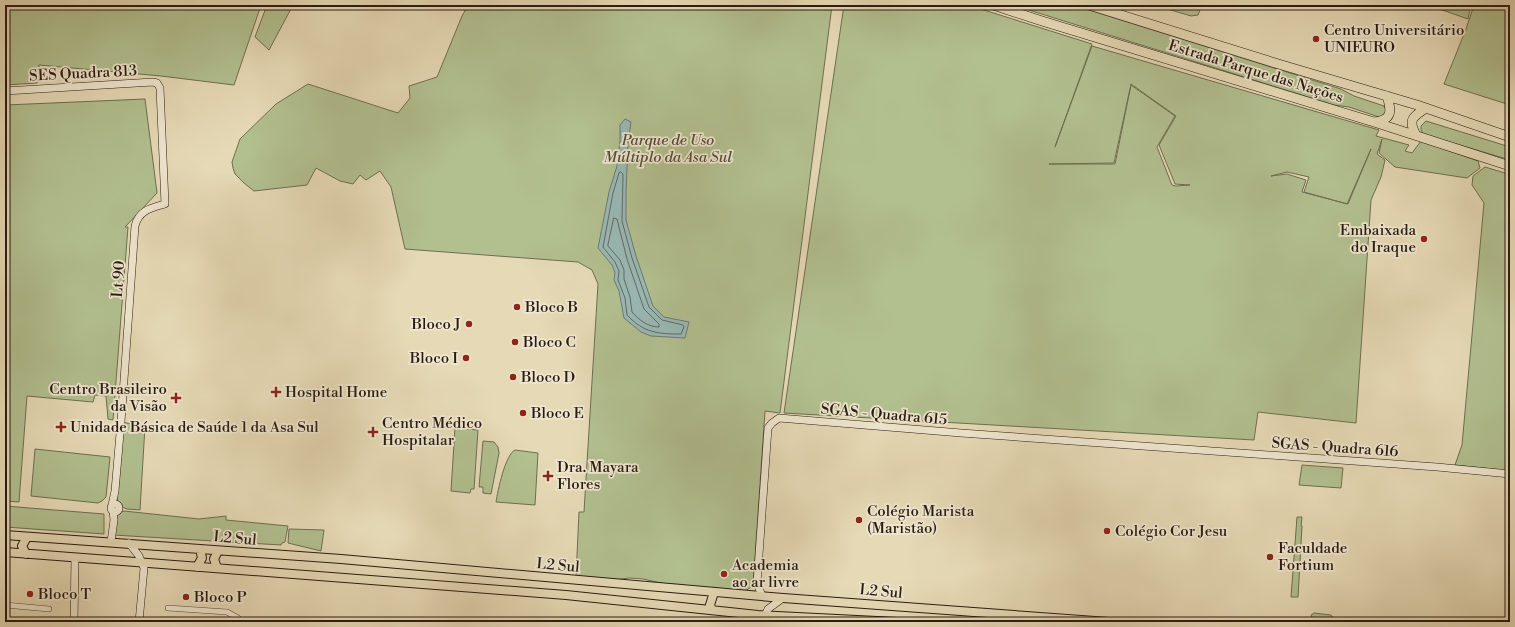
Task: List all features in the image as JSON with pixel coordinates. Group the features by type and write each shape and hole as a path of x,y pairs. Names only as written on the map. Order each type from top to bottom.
{"highway":[{"name":"Estrada Parque das Nações","path":"993,5 1042,22 1416,135 1509,166"},
{"name":"Estrada Parque das Nações","path":"1089,5 1426,108 1510,138"},
{"path":"1374,122 1381,121 1387,118 1390,114 1391,108 1387,96"},
{"path":"1416,135 1412,127 1412,121 1414,116 1426,108"}],"main road":[{"name":"L2 Sul","path":"6,535 341,559 783,598 1109,622"},
{"path":"6,535 10,544 6,552"},
{"path":"26,554 22,546 27,537"},
{"path":"197,567 202,558 200,549"},
{"path":"217,568 214,559 218,551"},
{"name":"L2 Sul","path":"6,552 566,594 712,610 763,619 897,622"},
{"path":"712,610 710,605 714,592"},
{"path":"881,621 885,614 884,605"}],"street":[{"name":"SES Quadra 813","path":"5,91 154,82 157,83 160,88"},
{"name":"Lt 90","path":"111,542 115,508 115,491 135,226 138,217 143,212 165,204 160,88"},
{"name":"SGAS - Quadra 615","path":"762,596 758,584 768,428 779,418 1158,447"},
{"name":"SGAS - Quadra 616","path":"1158,447 1437,467 1510,474"},
{"path":"129,544 138,553 142,562 144,574 139,622"},
{"path":"74,622 75,558"},
{"path":"748,595 758,584"},
{"path":"763,619 772,606 783,598"},
{"path":"5,605 49,609"},
{"path":"168,608 227,612 238,618 239,622"},
{"path":"600,622 606,620 619,622"}],"green space":[{"path":"5,5 261,5 234,85 161,76 39,65 39,79 37,83 5,85"},
{"path":"267,5 293,5 269,50 255,37"},
{"name":"Parque de Uso Múltiplo da Asa Sul","path":"468,5 832,5 780,413 765,411 753,586 745,591 670,585 643,579 629,578 615,580 576,577 579,512 584,512 598,284 592,270 578,262 405,249 391,187 380,171 366,180 360,175 353,184 340,181 316,168 307,185 254,191 235,174 232,162 240,139 276,104 308,84 398,113 410,98 409,86 437,77"},
{"path":"844,5 968,5 1092,44 1055,147 1092,46 1379,130 1376,136 1409,145 1405,151 1412,153 1421,141 1478,161 1480,168 1467,178 1395,167 1379,153 1382,139 1377,154 1385,160 1381,177 1371,200 1356,423 1258,412 1254,440 784,413","holes":["1131,84 1176,116 1159,145 1175,184 1190,185 1172,185 1157,147 1175,116 1131,85 1115,164 1049,164 1114,163","1371,149 1348,204 1347,204","1287,172 1309,177 1304,192 1333,200 1302,192 1306,180 1287,174 1271,176"]},
{"path":"1016,5 1073,5 1341,89 1354,96 1384,106 1386,110 1385,114 1379,117 1349,107 1334,105"},
{"path":"1154,5 1202,5 1198,15 1191,16"},
{"path":"1428,5 1471,5 1468,19"},
{"path":"1474,5 1510,5 1510,105 1444,84"},
{"path":"145,99 157,193 125,227 128,227 113,420 108,419 106,396 95,395 93,402 27,396 19,502 5,501 5,105"},
{"path":"1426,121 1510,147 1510,160 1423,134 1421,126"},
{"path":"1485,167 1510,176 1510,471 1455,465 1462,445 1484,203 1472,185 1473,176"},
{"path":"121,422 145,426 140,510 127,509 119,506 115,491"},
{"path":"455,428 478,430 474,489 471,489 470,493 451,491"},
{"path":"483,441 494,442 498,447 499,453 491,494 483,493 483,487 479,487"},
{"path":"35,449 110,457 106,497 98,503 31,496"},
{"path":"515,450 538,453 535,505 496,502 505,465 511,453"},
{"path":"1302,465 1343,468 1341,488 1299,485"},
{"path":"5,506 104,514 104,534 5,527"},
{"path":"124,511 199,519 226,516 226,520 288,526 285,542 281,545 113,535 117,513"},
{"path":"1297,517 1302,517 1298,597 1291,597"},
{"path":"289,529 324,530 321,551 288,543"},
{"path":"1314,613 1331,615 1334,619 1330,621 1313,619 1311,615"}],"water":[{"path":"625,119 631,122 628,143 626,220 636,256 653,306 664,317 689,322 685,338 651,336 641,332 624,318 619,291 614,280 615,273 612,265 598,248 609,192 617,166 620,125"}],"place":[{"name":"Centro Universitário UNIEURO","path":"1316,39"},
{"name":"Embaixada do Iraque","path":"1424,239"},
{"name":"Bloco B","path":"517,307"},
{"name":"Bloco J","path":"469,324"},
{"name":"Bloco C","path":"515,342"},
{"name":"Bloco I","path":"466,358"},
{"name":"Bloco D","path":"513,377"},
{"name":"Hospital Home","path":"276,392"},
{"name":"Centro Brasileiro da Visão","path":"176,398"},
{"name":"Bloco E","path":"523,413"},
{"name":"Unidade Básica de Saúde 1 da Asa Sul","path":"61,427"},
{"name":"Centro Médico Hospitalar","path":"373,432"},
{"name":"Dra. Mayara Flores","path":"548,476"},
{"name":"Colégio Marista (Maristão)","path":"859,520"},
{"name":"Colégio Cor Jesu","path":"1107,531"},
{"name":"Faculdade Fortium","path":"1270,557"},
{"name":"Academia ao ar livre","path":"724,574"},
{"name":"Bloco T","path":"30,594"},
{"name":"Bloco P","path":"186,597"}]}
